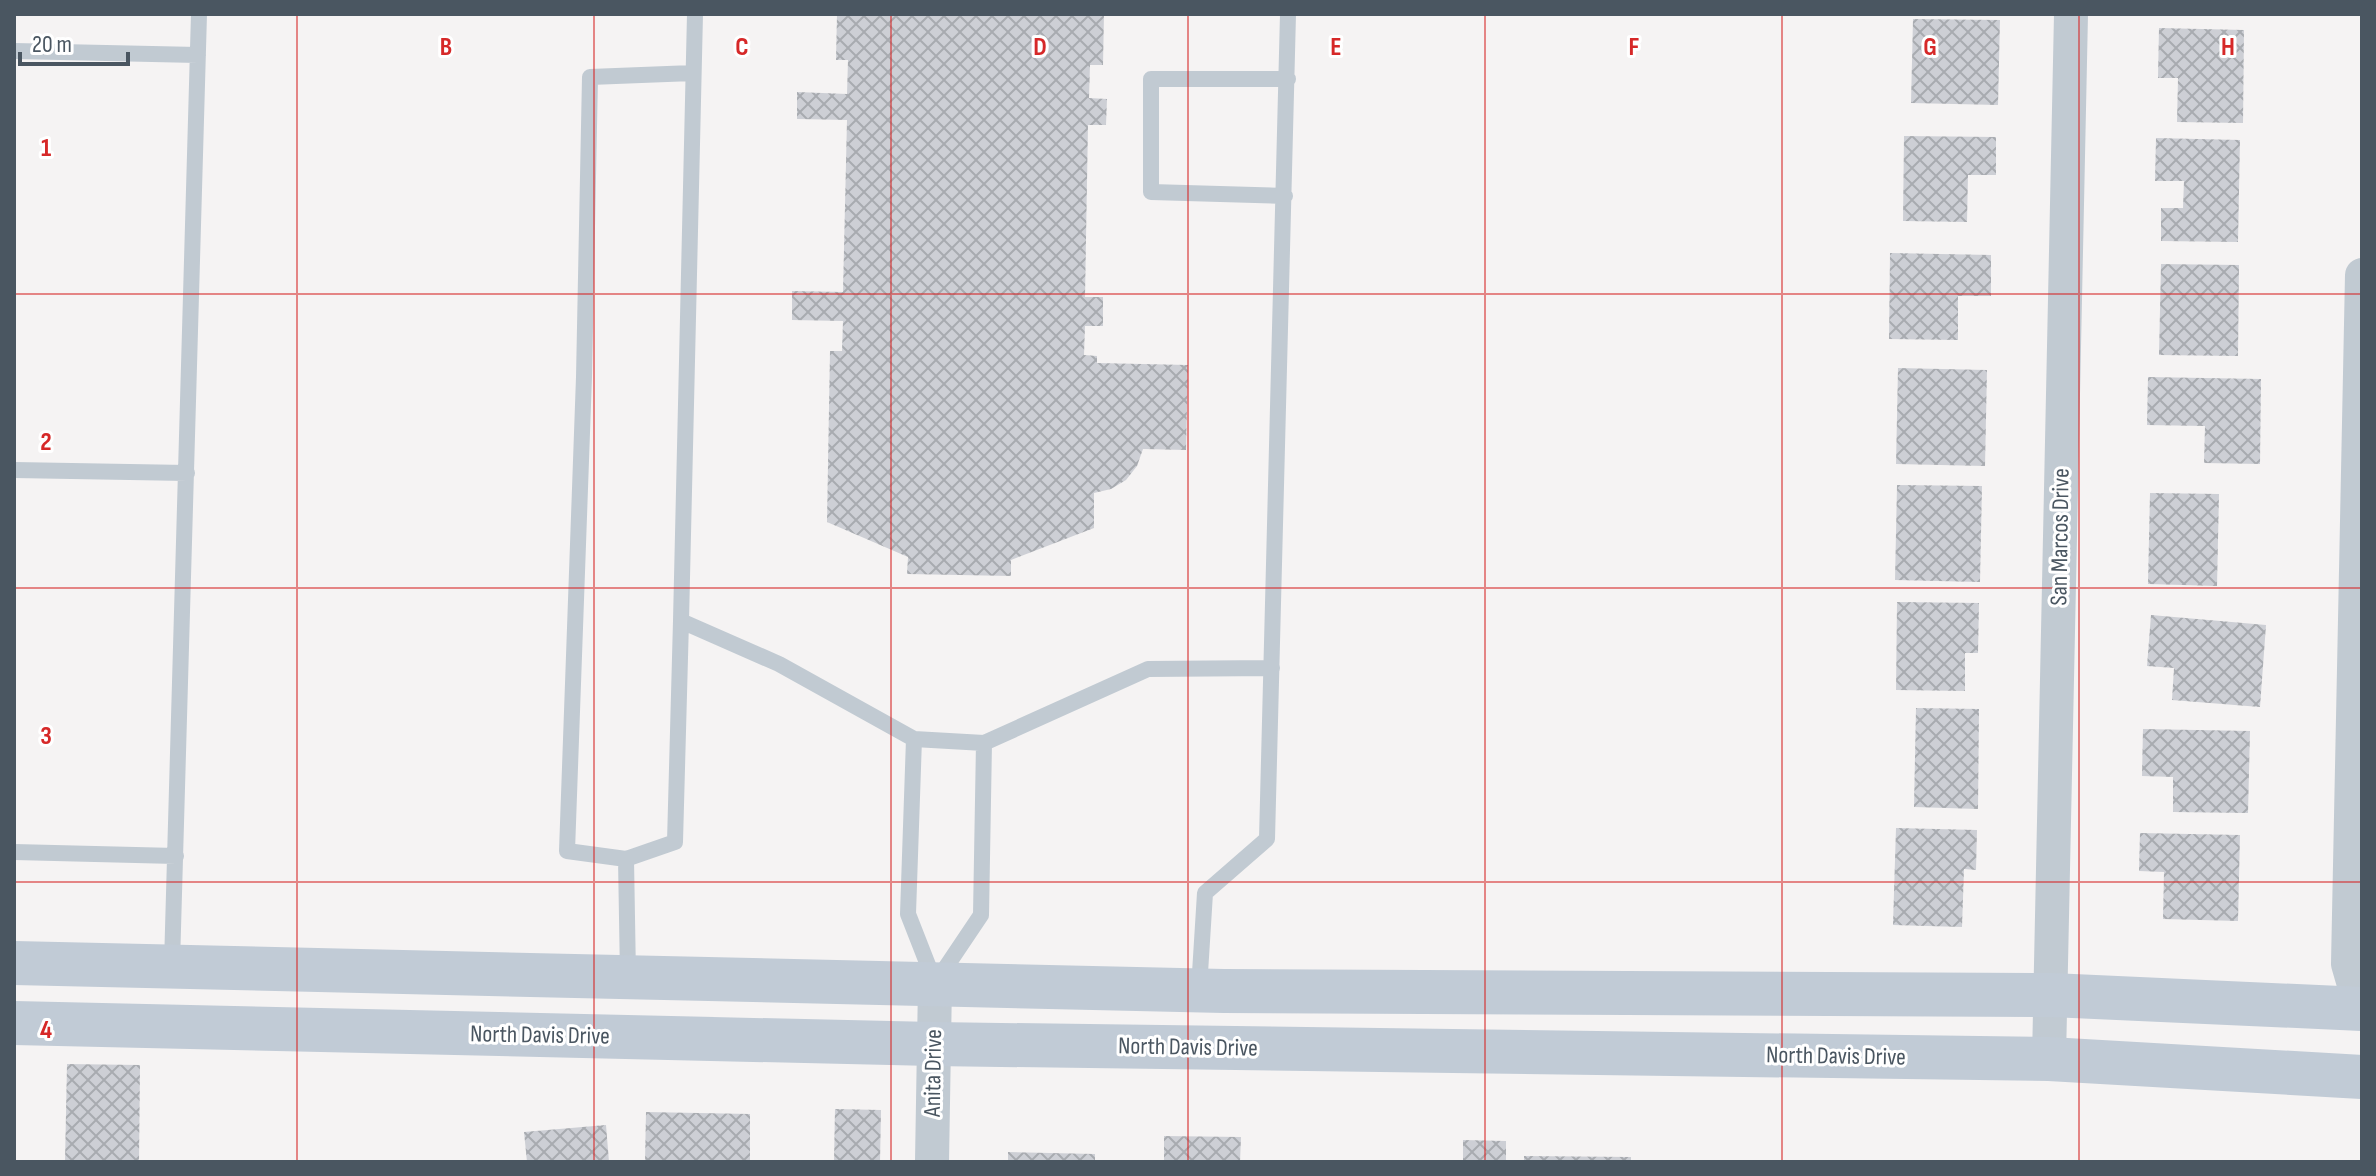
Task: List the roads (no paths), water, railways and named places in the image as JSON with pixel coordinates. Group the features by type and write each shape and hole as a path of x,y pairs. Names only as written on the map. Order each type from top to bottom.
{"street":[{"name":"San Marcos Drive","path":"2049,1059 2071,14"},
{"path":"14,963 1199,990 2051,995 2362,1010 2348,964 2362,275"},
{"name":"Anita Drive","path":"932,1162 935,984"},
{"name":"North Davis Drive","path":"14,1023 933,1044 2049,1059 2362,1077"}],"lane":[{"path":"172,965 199,14"},
{"path":"693,73 590,77 584,377 567,851 626,859 675,842 695,14"},
{"path":"1199,990 1205,893 1267,839 1288,14"},
{"path":"14,51 198,55"},
{"path":"1285,196 1151,192 1151,79 1288,79"},
{"path":"14,470 187,473"},
{"path":"681,621 779,664 914,739 984,743 1148,669 1272,668"},
{"path":"914,739 908,914 935,984"},
{"path":"935,984 981,915 984,743"},
{"path":"14,852 176,856"},
{"path":"626,859 628,977"}]}
